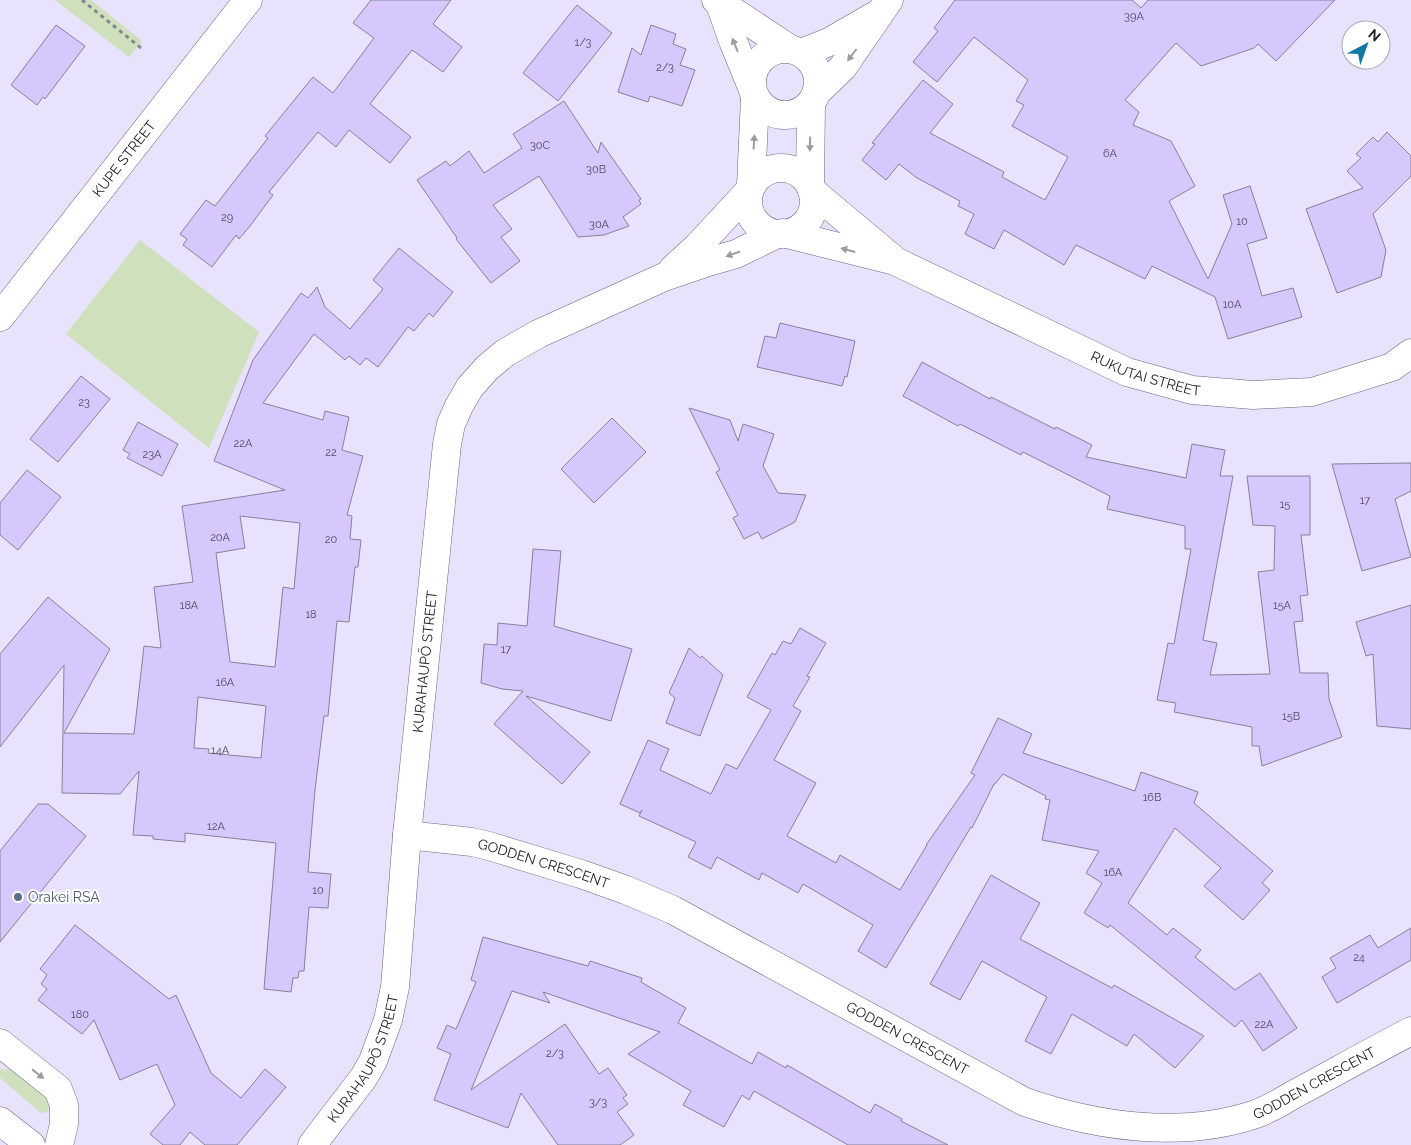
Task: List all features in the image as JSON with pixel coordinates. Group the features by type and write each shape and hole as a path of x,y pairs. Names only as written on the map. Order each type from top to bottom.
{"street":[{"name":"KUPE STREET","path":"0,318 248,0"},
{"path":"718,2 743,17 795,51 810,60 816,70 818,82 814,98 811,188 814,204 806,222 796,230 780,234 765,230 755,222 749,210 752,73 757,62 772,51 795,51 829,42 883,7"},
{"path":"718,2 753,92 764,108 782,116 800,112 832,79 857,48 883,7"},
{"path":"750,188 764,172 777,168 796,171 811,188"},
{"name":"KURAHAUPŌ STREET","path":"664,277 697,247 750,188"},
{"name":"RUKUTAI STREET","path":"811,188 895,261"},
{"name":"KURAHAUPŌ STREET","path":"312,1145 364,1078 374,1061 388,1020 394,987 407,835 447,444 459,406 470,386 487,368 505,353 538,334 664,277 736,254 780,234"},
{"name":"RUKUTAI STREET","path":"780,234 895,261 1127,372 1192,390 1253,395 1312,392 1392,367 1411,353"},
{"name":"GODDEN CRESCENT","path":"407,835 472,842 489,846 581,874 674,910 1025,1102 1053,1112 1090,1120 1146,1127 1174,1128 1218,1124 1258,1113 1411,1031"},
{"path":"0,1043 58,1090 64,1105 64,1124 59,1145"},
{"path":"0,1121 31,1145"}],"path":[{"path":"82,0 141,48"}],"green space":[{"path":"55,0 91,0 142,41 129,57"},
{"path":"140,240 259,332 209,448 66,334"},
{"path":"0,1069 14,1070 49,1098 51,1107 47,1112 41,1113 0,1078"}],"building":[{"path":"371,0 451,0 433,24 462,47 443,72 412,50 370,104 411,137 390,163 349,130 336,147 318,132 269,192 273,195 250,226 239,239 236,235 212,267 183,245 187,239 180,234 206,200 215,206 268,138 265,136 313,77 333,93 374,38 353,23"},
{"path":"955,0 1132,0 1141,8 1148,0 1335,0 1276,61 1258,44 1254,48 1201,66 1176,43 1125,100 1139,112 1133,125 1171,141 1195,186 1169,201 1208,279 1232,224 1223,195 1250,186 1267,238 1247,244 1262,296 1293,288 1302,317 1228,339 1215,297 1152,266 1145,279 1076,245 1064,265 1004,230 994,249 965,234 974,214 958,206 960,201 917,178 899,164 886,180 862,160 875,144 872,143 923,80 953,104 930,133 1004,172 1002,177 1045,200 1068,157 1012,126 1024,105 1016,101 1028,80 974,37 937,82 913,62 938,31 934,28"},
{"path":"577,5 612,33 558,101 523,73"},
{"path":"56,25 85,46 45,99 43,97 37,105 11,85"},
{"path":"651,25 676,34 673,44 686,49 680,65 695,70 682,106 650,96 648,102 618,92 632,48 641,55"},
{"path":"564,101 598,153 601,142 641,199 639,200 641,204 623,217 629,226 604,235 578,237 539,176 493,205 512,229 501,237 520,261 491,283 456,239 417,180 446,161 450,166 469,151 484,173 522,148 513,134"},
{"path":"1387,132 1411,156 1411,176 1373,214 1386,250 1381,277 1337,293 1306,209 1363,188 1347,171 1361,158 1356,154 1373,137 1378,142"},
{"path":"399,248 453,292 433,317 429,313 414,331 408,327 378,367 366,358 360,365 349,356 345,360 314,334 263,403 323,420 325,411 349,417 342,450 363,456 347,515 352,516 350,539 361,540 358,567 355,567 349,622 337,621 328,716 324,716 315,790 308,872 331,874 328,908 309,907 304,971 299,971 298,978 293,978 291,992 264,989 276,843 185,833 185,842 153,839 153,836 133,835 139,771 120,794 62,793 64,665 0,747 0,654 48,597 110,649 64,733 134,734 144,646 161,648 154,587 193,582 182,506 285,490 214,461 253,360 301,293 308,298 317,287 325,307 350,329 383,289 373,280","holes":["240,516 300,523 294,589 283,587 275,667 230,662 216,553 245,548","198,697 266,706 261,758 208,753 209,749 194,748"]},
{"path":"780,323 855,341 847,377 845,376 842,386 757,367 765,336 776,338"},
{"path":"922,362 990,399 991,397 1092,445 1086,457 1186,478 1192,444 1225,450 1220,476 1233,476 1203,640 1217,643 1210,675 1270,674 1258,572 1274,570 1275,526 1253,525 1247,476 1310,476 1310,535 1301,535 1308,595 1300,596 1303,621 1294,622 1300,673 1328,673 1329,699 1342,737 1262,766 1259,746 1252,746 1252,727 1174,712 1176,703 1157,700 1168,643 1174,644 1191,549 1185,549 1185,526 1107,509 1110,496 1023,452 1021,455 960,424 958,426 903,396"},
{"path":"81,376 110,399 58,462 30,439"},
{"path":"689,408 730,420 738,441 743,424 774,434 763,466 778,493 806,495 795,522 762,539 758,532 744,539 733,518 738,515 716,472 720,470"},
{"path":"612,418 646,452 594,503 561,469"},
{"path":"138,422 178,444 162,476 127,458 130,454 123,450"},
{"path":"1411,463 1411,491 1395,499 1411,557 1362,571 1332,464"},
{"path":"27,470 61,497 18,550 0,535 0,503"},
{"path":"533,549 561,551 554,626 632,649 611,721 526,696 590,752 562,784 494,724 523,691 502,689 481,683 484,644 497,645 498,623 527,626"},
{"path":"1411,605 1411,729 1377,726 1373,654 1366,656 1356,622"},
{"path":"800,628 826,643 807,676 810,677 793,706 801,711 774,760 816,783 787,836 836,863 840,855 900,890 926,845 975,775 971,773 998,718 1032,734 1023,753 1135,791 1141,772 1198,792 1194,803 1273,871 1262,883 1270,890 1243,920 1204,886 1221,868 1175,828 1128,903 1167,935 1173,928 1201,950 1195,957 1235,990 1260,973 1297,1028 1263,1051 1242,1020 1235,1027 1110,925 1108,928 1084,913 1102,883 1086,873 1099,851 1042,840 1050,800 1045,799 1046,796 1003,774 994,784 972,828 886,968 858,951 873,925 803,884 798,893 762,873 759,880 717,857 711,869 688,857 696,842 639,816 642,810 640,813 620,804 648,740 669,749 660,770 711,794 726,764 737,769 771,710 747,697 772,653 775,655 783,641 791,644"},
{"path":"689,648 700,658 702,656 723,675 700,736 666,723 675,698 669,693"},
{"name":"Orakei RSA","path":"38,804 48,804 86,836 0,942 0,851"},
{"path":"991,875 1040,903 1020,939 1112,988 1114,985 1204,1036 1175,1068 1134,1034 1127,1046 1072,1014 1051,1054 1025,1041 1047,997 982,961 960,1000 930,984"},
{"path":"75,925 169,999 176,995 211,1073 241,1098 265,1069 286,1087 237,1145 205,1145 190,1132 180,1145 163,1145 150,1134 175,1105 157,1064 120,1080 94,1020 82,1034 38,1000 47,989 41,984 47,975 40,969"},
{"path":"1411,928 1411,960 1337,1003 1322,977 1336,968 1330,958 1370,935 1378,948"},
{"path":"483,937 588,966 590,961 642,978 641,982 686,1008 678,1023 752,1064 758,1052 786,1068 787,1065 870,1113 875,1104 902,1119 901,1121 948,1145 848,1145 754,1091 749,1100 742,1095 724,1127 683,1105 691,1091 628,1054 660,1032 543,992 550,1003 512,991 471,1090 565,1024 599,1074 608,1068 627,1095 623,1098 628,1104 617,1112 634,1135 620,1145 558,1145 521,1093 508,1128 434,1100 451,1054 437,1048 447,1025 456,1029 476,982 471,980"}],"place":[{"name":"Orakei RSA","path":"18,897"}]}
